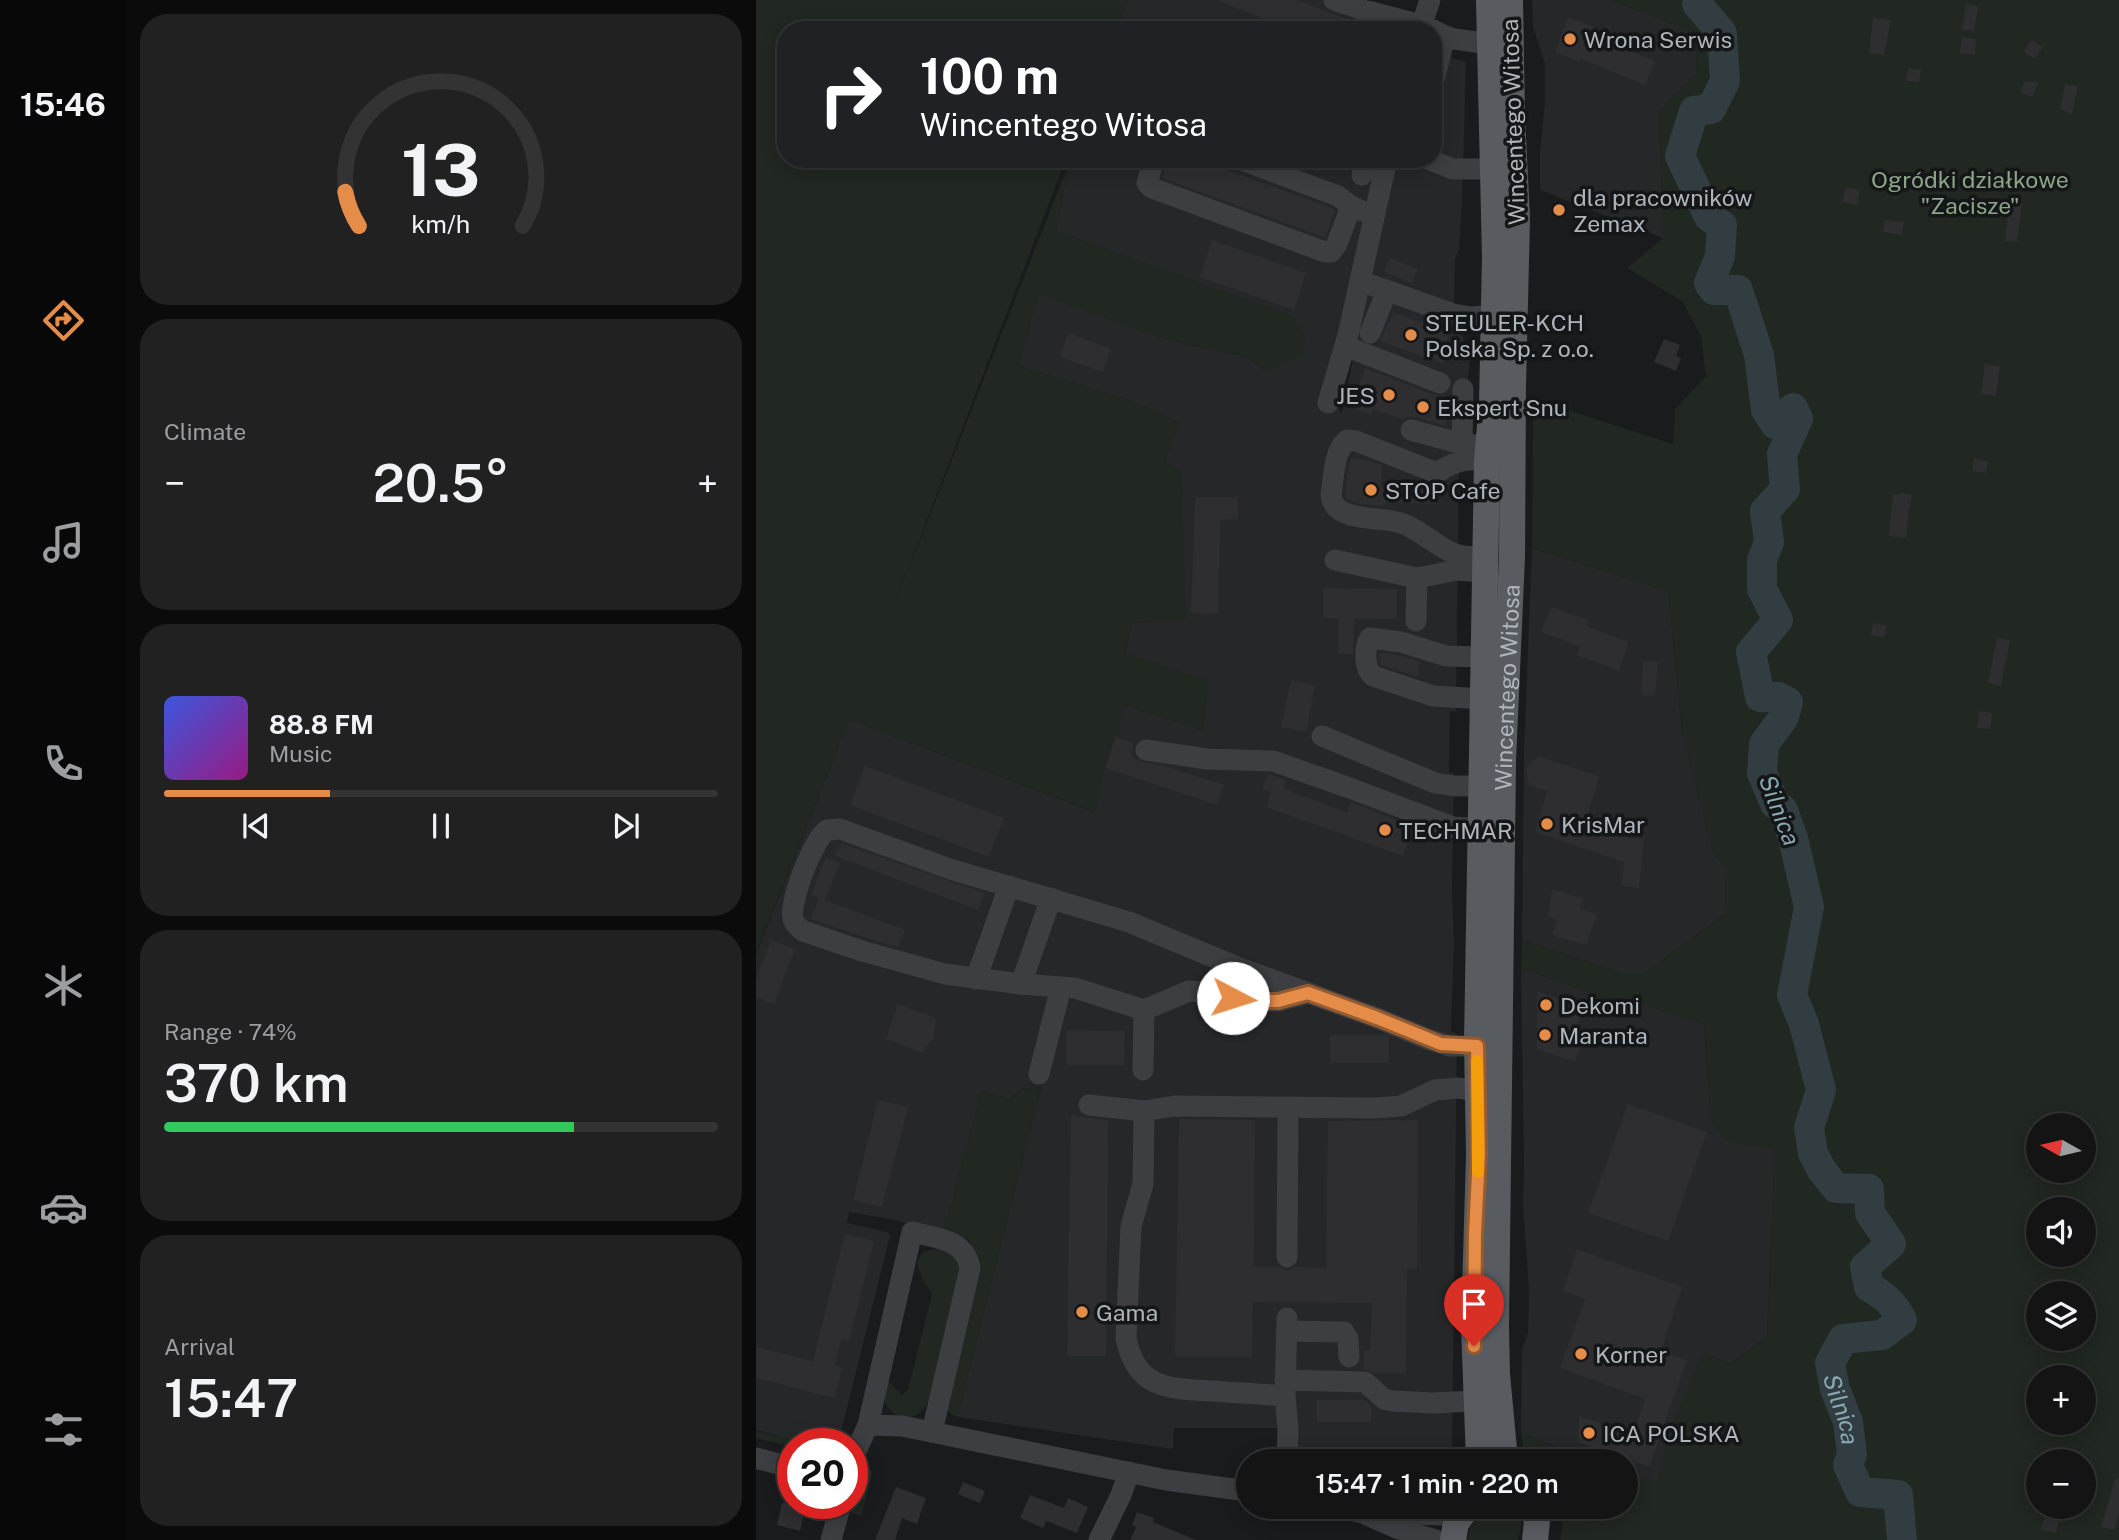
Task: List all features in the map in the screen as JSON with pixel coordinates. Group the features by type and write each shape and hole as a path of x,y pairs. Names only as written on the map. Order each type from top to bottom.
{"main road":[{"name":"Wincentego Witosa","path":"1478,1449 1474,1325 1479,1154 1477,1046 1485,565 1494,315 1489,0"},
{"name":"Wincentego Witosa","path":"1504,1449 1496,1326 1503,761 1513,502 1517,218 1510,0"},
{"path":"1453,1540 1459,1519"},
{"path":"1535,1540 1536,1519"}],"street":[{"path":"1334,0 1401,21"},
{"path":"1430,0 1430,21"},
{"path":"1442,34 1490,44"},
{"path":"1442,165 1453,169 1493,169"},
{"path":"1151,168 1147,183 1152,188 1325,252 1331,252 1337,244 1351,206"},
{"path":"1263,168 1338,196 1351,206 1375,216"},
{"path":"1328,403 1345,346 1385,168"},
{"path":"1360,281 1453,314 1472,317 1494,315"},
{"path":"1370,333 1387,291"},
{"path":"1345,346 1440,383"},
{"path":"1462,444 1463,389"},
{"path":"1411,430 1488,453 1513,502"},
{"path":"1485,565 1440,546 1415,529 1400,523 1345,513 1336,508 1331,495 1338,453 1347,440 1356,441 1437,473 1457,462 1488,453"},
{"path":"1335,560 1417,578 1485,565"},
{"path":"1416,621 1417,578"},
{"path":"1483,699 1433,696 1373,676 1366,669 1367,643 1370,639 1388,639 1446,656 1484,657"},
{"path":"1322,736 1435,783 1461,787 1481,786"},
{"path":"1146,750 1207,759 1273,761 1453,827 1480,829"},
{"path":"1308,993 1278,1001 1250,1001 1189,991 1144,1010 1093,993 1061,987 976,979 862,951 803,932 793,919 793,908 796,893 817,841 822,834 840,829 950,869 1129,922 1237,967 1377,1018 1441,1044 1477,1046"},
{"path":"976,979 1009,886"},
{"path":"1021,984 1051,898"},
{"path":"1039,1074 1061,987"},
{"path":"1143,1070 1144,1010"},
{"path":"1089,1105 1144,1111 1174,1106 1376,1108 1401,1106 1435,1090 1458,1088 1478,1091"},
{"path":"1287,1257 1288,1107"},
{"path":"1144,1111 1143,1184 1131,1226 1126,1338 1129,1351 1143,1374 1163,1387 1285,1388 1365,1382 1384,1399 1392,1401 1476,1401"},
{"path":"867,1428 912,1232 948,1241 960,1247 968,1258 970,1268 932,1432"},
{"path":"1287,1449 1285,1388 1287,1325 1344,1332 1348,1339 1349,1357"},
{"path":"868,1425 901,1426 1166,1480 1236,1489"},
{"path":"756,1458 777,1464"},
{"path":"1099,1540 1129,1472"},
{"path":"831,1540 837,1519"},
{"path":"1375,1519 1436,1540"}],"shaded area":[{"path":"1127,0 1362,0 1396,21 1119,21"},
{"path":"1532,0 1611,0 1695,32 1697,72 1659,112 1663,238 1540,190 1545,64 1533,27"},
{"path":"1442,55 1466,62 1462,202 1459,249 1455,259 1454,307 1470,361 1459,455 1456,712 1450,711 1449,772 1454,773 1451,1031 1457,1034 1452,1449 1293,1449 1284,1428 1174,1428 1173,1449 957,1417 1043,1079 1033,1077 1030,1089 1023,1088 1009,1100 982,1090 944,1233 895,1220 849,1212 847,1223 890,1235 842,1428 777,1428 777,1436 756,1430 756,955 849,719 1094,812 1125,705 1203,730 1207,681 1125,654 1132,623 1186,620 1165,462 1179,422 1128,400 1018,366 1039,293 1150,334 1246,356 1266,371 1293,317 1056,231 1068,168 1442,168","holes":["1351,343 1356,345 1342,413 1339,411"]},
{"path":"1532,548 1668,591 1682,729 1713,852 1726,869 1725,914 1644,974 1623,974 1522,940 1524,748"},
{"path":"1521,968 1622,1004 1635,1002 1704,1024 1711,1120 1727,1141 1775,1148 1767,1337 1730,1364 1704,1353 1669,1434 1657,1484 1638,1477 1638,1449 1562,1449 1521,1434 1522,1349 1528,1333 1529,1290 1523,1206"}],"green space":[{"path":"756,0 1127,0 1119,21 777,21 777,168 1063,168 894,606 1067,168 1056,231 1294,317 1305,336 1303,355 1266,371 1246,356 1150,334 1039,294 1018,366 1128,400 1179,422 1165,462 1181,470 1186,620 1132,623 1125,653 1208,681 1203,730 1125,705 1105,768 1095,812 849,719 756,953"},
{"name":"Ogródki działkowe \"Zacisze\"","path":"1611,0 2119,0 2119,1540 1560,1540 1562,1519 1638,1519 1638,1476 1657,1483 1669,1434 1704,1353 1730,1364 1767,1337 1775,1149 1727,1141 1711,1120 1704,1024 1635,1002 1622,1004 1521,968 1522,940 1623,974 1644,974 1725,914 1726,869 1713,852 1682,729 1668,591 1532,548 1533,399 1673,444 1675,409 1706,376 1701,336 1682,301 1627,268 1663,238 1659,112 1697,72 1695,32"},
{"path":"1033,1076 1043,1078 957,1417 948,1412 944,1405 975,1253 969,1240 944,1233 982,1090 1009,1100 1024,1088 1030,1089"},
{"path":"938,1248 953,1253 960,1265 929,1401 917,1414 904,1418 891,1411 882,1396 888,1380 901,1395 908,1390 932,1294 920,1273 918,1260 921,1255"},
{"path":"756,1431 777,1436 777,1443 756,1438"},
{"path":"1521,1434 1562,1449 1523,1449"},
{"path":"868,1469 873,1471 868,1490"},
{"path":"1477,1519 1520,1519 1522,1524 1518,1540 1468,1540 1470,1527"}],"building":[{"path":"1216,0 1296,0 1354,21 1268,21"},
{"path":"1966,4 1978,6 1974,31 1962,30"},
{"path":"1568,17 1594,27 1591,35 1655,61 1645,85 1581,59 1580,62 1555,52"},
{"path":"1873,18 1891,20 1884,55 1869,53"},
{"path":"1962,37 1976,39 1975,55 1960,53"},
{"path":"2031,40 2043,47 2035,59 2024,52"},
{"path":"1908,68 1921,70 1919,82 1906,81"},
{"path":"2025,81 2039,82 2032,97 2020,92"},
{"path":"2065,84 2078,86 2072,115 2060,109"},
{"path":"1165,168 1221,168 1335,211 1325,238 1162,178"},
{"path":"1846,187 1860,190 1857,205 1842,202"},
{"path":"2009,202 2022,204 2017,242 2005,241"},
{"path":"1885,220 1904,222 1902,235 1883,232"},
{"path":"1212,240 1306,273 1294,310 1200,277"},
{"path":"1390,258 1418,269 1412,283 1384,272"},
{"name":"STEULER-KCH Polska Sp. z o.o.","path":"1393,312 1449,333 1443,364 1380,341"},
{"path":"1068,333 1111,349 1103,372 1060,357"},
{"path":"1664,339 1680,345 1676,356 1681,358 1676,371 1654,362"},
{"path":"1985,364 2000,366 1996,396 1981,394"},
{"path":"1365,368 1435,395 1446,395 1446,426 1414,417 1403,420 1374,409 1371,415 1357,410 1361,401 1354,399"},
{"path":"1351,458 1365,459 1382,465 1381,486 1438,488 1437,504 1387,502 1382,506 1349,500 1345,497"},
{"path":"1974,458 1988,461 1986,473 1972,471"},
{"path":"1893,494 1912,495 1906,538 1889,536"},
{"path":"1195,497 1238,497 1238,519 1220,520 1218,614 1191,613"},
{"path":"1323,588 1397,589 1397,619 1354,618 1353,654 1338,654 1338,618 1323,618"},
{"path":"1551,607 1588,620 1586,626 1629,642 1619,671 1577,655 1580,646 1541,632"},
{"path":"1873,623 1887,626 1884,638 1871,635"},
{"path":"1997,638 2010,640 2001,686 1988,683"},
{"path":"1379,652 1419,661 1418,677 1381,665"},
{"path":"1643,661 1658,662 1655,696 1641,695"},
{"path":"1291,680 1315,685 1306,732 1281,727"},
{"path":"1979,711 1992,713 1990,729 1977,728"},
{"path":"1115,737 1134,743 1130,755 1138,761 1165,766 1224,785 1217,805 1105,768"},
{"path":"1540,757 1599,776 1586,821 1611,829 1609,836 1644,839 1639,888 1622,886 1624,862 1535,832 1547,791 1529,785 1526,769 1531,761"},
{"path":"865,766 1004,818 989,857 850,805"},
{"path":"1268,774 1287,780 1284,789 1347,812 1351,802 1400,821 1399,824 1403,826 1401,831 1411,834 1403,856 1266,807 1271,792 1262,789"},
{"path":"841,843 984,893 978,910 835,856"},
{"path":"826,857 840,863 825,900 811,895"},
{"path":"1552,889 1583,899 1580,909 1597,914 1586,945 1552,935 1557,920 1548,917"},
{"path":"819,898 905,930 898,947 811,919"},
{"path":"771,940 795,949 774,1004 756,997 756,980"},
{"path":"1537,991 1584,1008 1575,1033 1584,1036 1575,1062 1537,1049"},
{"path":"898,1004 936,1018 933,1040 923,1053 886,1039"},
{"path":"1066,1030 1125,1031 1124,1065 1066,1065"},
{"path":"1330,1035 1385,1035 1389,1037 1389,1063 1330,1063"},
{"path":"878,1100 908,1107 882,1207 853,1200"},
{"path":"1628,1104 1707,1132 1668,1241 1588,1213"},
{"path":"1071,1115 1108,1120 1106,1356 1067,1356"},
{"path":"1179,1119 1255,1120 1254,1267 1279,1267 1288,1270 1295,1267 1326,1268 1328,1121 1418,1120 1417,1269 1407,1269 1406,1373 1374,1373 1364,1369 1363,1351 1370,1351 1372,1303 1253,1302 1252,1357 1175,1357"},
{"path":"845,1234 874,1241 849,1341 841,1340 835,1366 842,1368 835,1398 756,1378 756,1347 813,1361"},
{"path":"1577,1249 1682,1287 1661,1351 1687,1360 1649,1467 1638,1463 1638,1449 1598,1449 1578,1442 1579,1416 1633,1434 1645,1399 1560,1368 1585,1299 1563,1291"},
{"path":"1317,1400 1365,1400 1371,1405 1371,1422 1317,1422"},
{"path":"2115,1479 2119,1479 2119,1513 2114,1530 2101,1527"},
{"path":"963,1482 985,1491 980,1503 958,1494"},
{"path":"896,1487 926,1498 917,1524 902,1518 895,1540 875,1540"},
{"path":"1030,1495 1064,1508 1068,1498 1088,1507 1077,1533 1046,1521 1043,1528 1020,1518"},
{"path":"1137,1512 1154,1518 1153,1522 1196,1540 1130,1540 1136,1527 1132,1525"},
{"path":"778,1519 803,1519 800,1531 777,1525"},
{"path":"2044,1519 2059,1521 2056,1533 2041,1530"}],"waterway":[{"name":"Silnica","path":"1699,0 1697,4 1722,33 1725,81 1711,109 1694,111 1680,156 1709,217 1722,225 1720,256 1709,283 1714,290 1738,290 1759,355 1766,410 1775,424 1793,408 1798,419 1782,454 1785,489 1765,511 1769,542 1762,560 1762,589 1778,620 1751,652 1760,697 1779,697 1788,702 1784,717 1764,744 1762,773 1775,804 1783,810 1793,838 1809,907 1792,995 1804,1024 1821,1090 1809,1128 1813,1153 1821,1169 1836,1188 1869,1189 1870,1213 1891,1244 1865,1267 1869,1287 1889,1301 1902,1320 1882,1335 1843,1339 1830,1363 1835,1389 1848,1422 1852,1454 1848,1465 1860,1492 1898,1495 1902,1540"}],"slow traffic":[{"path":"1477,1061 1478,1172"}],"place":[{"name":"Wrona Serwis","path":"1570,39"},
{"name":"dla pracowników Zemax","path":"1559,210"},
{"name":"STEULER-KCH Polska Sp. z o.o.","path":"1411,335"},
{"name":"JES","path":"1389,395"},
{"name":"Ekspert Snu","path":"1423,407"},
{"name":"STOP Cafe","path":"1371,490"},
{"name":"KrisMar","path":"1547,824"},
{"name":"TECHMAR","path":"1385,830"},
{"name":"Dekomi","path":"1546,1005"},
{"name":"Maranta","path":"1545,1035"},
{"name":"Gama","path":"1082,1312"},
{"name":"Korner","path":"1581,1354"},
{"name":"ICA POLSKA","path":"1589,1433"}],"route":[{"path":"1233,998 1278,1001 1308,993 1441,1044 1477,1046 1479,1154 1474,1346"}]}
